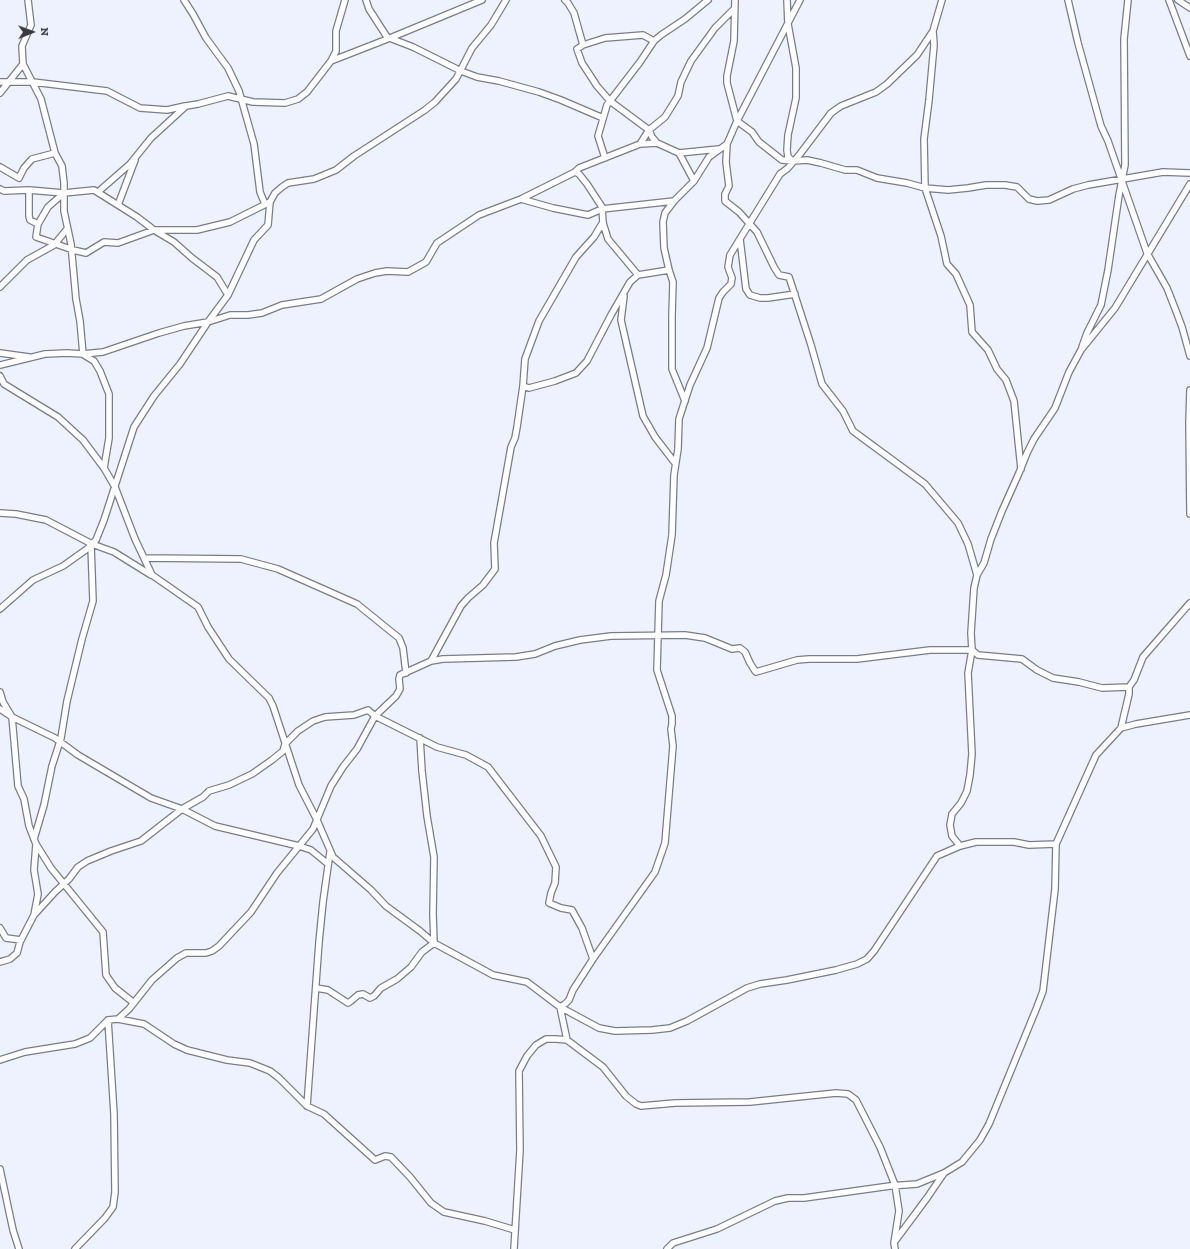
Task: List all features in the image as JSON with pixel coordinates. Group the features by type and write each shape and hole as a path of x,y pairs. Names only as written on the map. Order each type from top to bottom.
{"street":[{"path":"28,0 31,25 22,46 24,64 41,99 55,153 62,166 64,183 64,211 71,250 83,354"},
{"path":"0,609 33,580 63,566 96,540 104,520 134,427 154,396 180,364 228,294 254,240 268,225 268,203 260,192 254,144 239,91 228,68 206,38 184,0"},
{"path":"0,82 33,82 107,91 140,108 167,110 228,96 253,102 285,104 298,99 307,92 331,61 336,51 336,31 345,0"},
{"path":"366,0 369,9 387,37 413,47 461,71 477,77 499,81 539,92 603,118"},
{"path":"331,61 482,0"},
{"path":"64,193 48,207 38,224 36,237 71,250 86,253 104,242 118,243 154,230 196,230 230,222 268,203 275,193 288,183 314,179 336,170 402,123 425,110 447,90 461,71 472,48 491,25 506,0"},
{"path":"565,0 574,13 582,45"},
{"path":"605,158 598,136 607,105 654,41 685,19 708,0"},
{"path":"735,0 734,9 736,23 727,83 737,121 752,132 759,142 782,160 807,160 845,170 857,170 877,178 907,183 925,188 948,190 986,185 1005,185 1017,187 1029,199 1043,200 1049,200 1073,189 1163,172 1190,173"},
{"path":"787,0 788,24 796,68 796,98 788,135 787,150 788,156 793,161"},
{"path":"800,0 737,121 727,144 726,162 729,186 725,194 725,201 750,222 757,232 779,276 789,277 822,384 843,411 853,431 925,484 958,523 968,544 977,575"},
{"path":"560,1007 569,1000 593,959 655,872 665,843 673,746 671,729 672,716 657,670 660,601 666,575 672,535 675,464 678,449 679,419 690,385 707,348 719,298 731,284 732,278 728,267 730,255 780,174 788,168 800,154 831,113 841,106 876,92 887,84 917,55 933,31 942,0"},
{"path":"1068,0 1095,106 1147,253 1167,288 1182,327 1190,356"},
{"path":"960,846 952,836 950,825 952,814 967,791 970,775 972,754 968,673 972,650 971,633 974,588 977,575 984,563 991,539 1002,511 1034,439 1055,408 1069,372 1081,350 1100,305 1108,270 1125,165 1124,38 1128,0"},
{"path":"1169,0 1190,56"},
{"path":"1178,0 1190,8"},
{"path":"640,144 649,130 665,116 678,96 681,82 691,60 715,28 734,9"},
{"path":"933,31 934,45 924,139 925,188 941,236 947,264 958,278 970,305 972,332 986,347 997,369 1006,380 1014,401 1021,469"},
{"path":"654,41 643,35 605,38 582,45 577,49 582,63 597,86 610,101 649,130 657,143 679,153 721,149"},
{"path":"0,93 24,64"},
{"path":"98,192 130,164 151,138 186,106"},
{"path":"0,365 34,358 45,354 83,354 103,352 184,326 208,322 230,315 262,313 282,306 321,299 357,279 374,274 387,271 408,272 426,262 437,243 479,215 521,199 575,172 579,168 640,144 657,143"},
{"path":"684,401 672,369 673,282 664,248 663,222 665,214 674,201 694,181 709,157 727,144"},
{"path":"0,167 19,178 24,168 32,159 55,153"},
{"path":"679,153 694,181"},
{"path":"118,205 138,154"},
{"path":"575,172 579,174 587,184 602,207 603,222 608,239 638,275"},
{"path":"1081,350 1115,308 1190,184"},
{"path":"0,189 4,191 29,190 64,193 94,190 137,216 154,230 174,242 217,277 228,294"},
{"path":"29,190 30,220 38,224"},
{"path":"521,199 553,208 588,215 602,209 674,201"},
{"path":"432,661 461,606 483,585 495,569 494,543 511,447 515,438 517,427 525,359 539,321 576,257 594,237 603,222"},
{"path":"0,287 27,260 55,244 67,229"},
{"path":"740,238 746,289 750,295 760,298 768,298 795,294"},
{"path":"523,386 529,388 555,381 576,373 587,361 630,282 638,275 669,270"},
{"path":"624,294 621,320 643,416 655,437 675,464"},
{"path":"0,353 34,358"},
{"path":"83,354 94,361 100,371 109,394 109,438 104,468"},
{"path":"0,376 4,384 58,417 83,440 104,468 115,487 152,575"},
{"path":"1190,390 1190,514"},
{"path":"0,513 16,514 46,520 91,544 114,552 152,575 198,607 208,627 229,659 269,698 299,785 317,820 333,857 371,890 386,906 434,943 493,975 527,982 560,1007 599,1028 615,1031 670,1028 687,1021 747,988 836,970 857,964 867,959 874,951 936,856 960,846 976,842 1056,844"},
{"path":"34,915 38,894 34,870 35,841 82,639 94,601 91,544"},
{"path":"144,558 241,559 278,569 357,604 399,638 403,648 406,673"},
{"path":"667,1249 673,1244 717,1228 775,1201 788,1198 804,1198 917,1184 944,1173 962,1162 980,1140 989,1124 1043,991 1055,889 1056,844 1096,755 1121,728 1129,694 1129,687 1134,680 1142,657 1190,603"},
{"path":"118,1019 134,1003 152,980 177,958 186,953 206,953 212,951 219,946 251,912 277,873 313,829 331,786 357,749 375,716 396,696 400,688 400,675 432,661 443,659 516,657 535,654 555,646 598,637 685,635 705,638 732,649 740,648 745,652 756,672 797,660 857,659 930,650 972,650 978,655 1022,659 1037,670 1053,678 1079,682 1102,688 1129,687"},
{"path":"0,692 3,702 12,717 18,786 24,799 29,826 35,841 51,868 103,932 106,975 115,988 134,1003"},
{"path":"0,709 59,742 78,755 146,795 182,809 216,826 311,850 328,864"},
{"path":"0,962 10,959 18,953 21,940 34,915 78,867 87,861 111,851 141,841 182,809 203,797 210,791 229,785 252,774 272,760 282,751 286,744 298,731 313,721 325,717 354,715 368,710 375,716 437,747 466,755 488,767 541,836 556,867 555,882 549,903 561,908 572,910 582,928 593,959"},
{"path":"1121,728 1190,715"},
{"path":"420,738 427,816 434,857 434,943"},
{"path":"306,1106 322,902 330,852"},
{"path":"0,928 6,938 21,940"},
{"path":"316,988 328,990 348,1003 358,995 363,994 370,998 374,996 381,988 398,979 411,967 422,952 434,943"},
{"path":"560,1007 567,1040"},
{"path":"0,1060 25,1052 75,1044 90,1038 108,1020 118,1019 144,1024 174,1044 187,1050 227,1060 261,1066 279,1078 306,1106 324,1114 375,1160 385,1156 391,1157 410,1177 431,1203 444,1212 485,1221 515,1230"},
{"path":"75,1249 105,1218 113,1207 115,1192 114,1114 108,1020"},
{"path":"514,1249 520,1150 519,1072 527,1056 536,1045 546,1039 567,1040 603,1067 626,1096 641,1106 675,1103 750,1102 836,1093 848,1094 856,1100 880,1147 895,1186 899,1211 895,1247"},
{"path":"0,1169 13,1230 19,1249"},
{"path":"895,1247 944,1173"}]}
